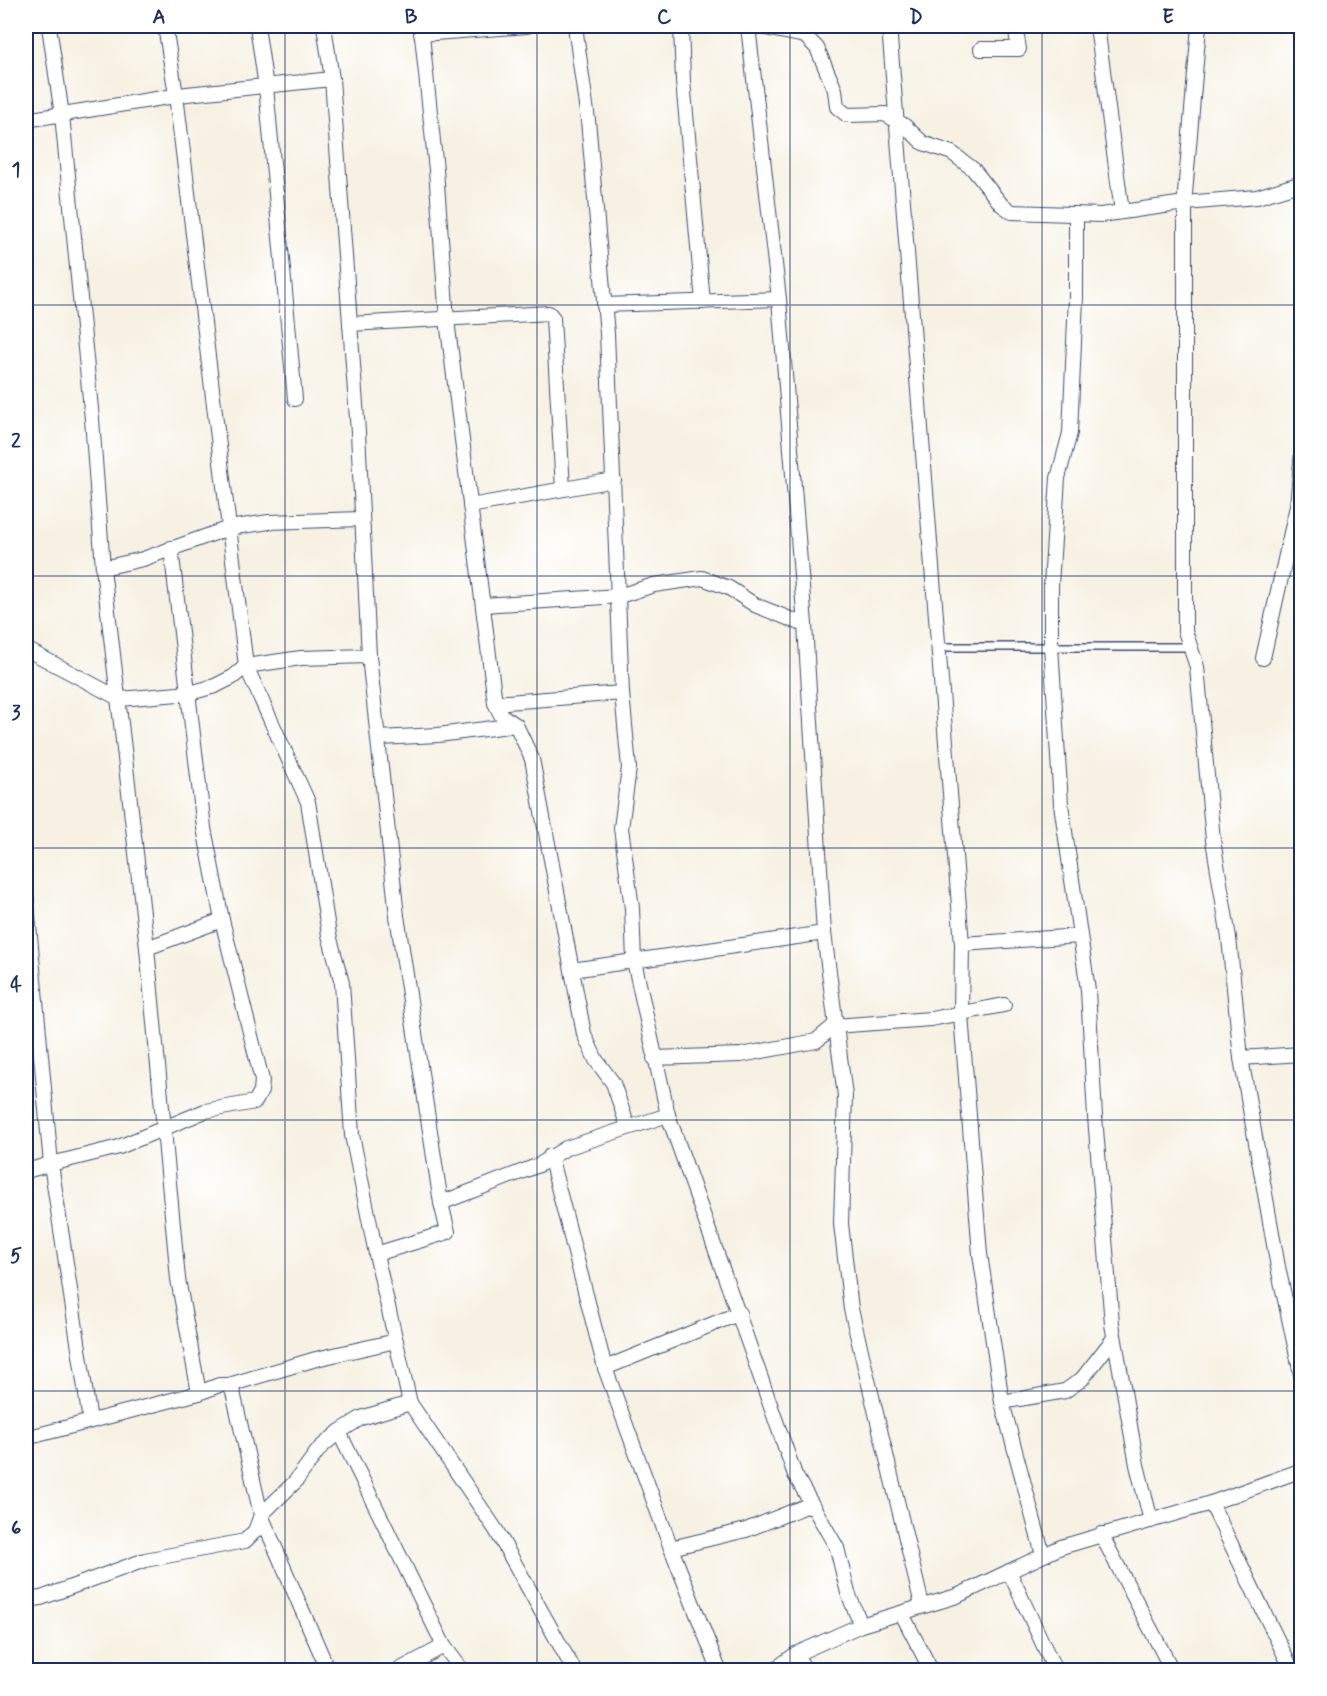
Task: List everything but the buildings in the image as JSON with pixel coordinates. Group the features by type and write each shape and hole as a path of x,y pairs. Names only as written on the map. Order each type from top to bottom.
{"street":[{"path":"49,26 62,115 93,419 103,568 120,699 147,948 178,1279 199,1393"},
{"path":"165,26 177,95 246,666 308,802 329,935 342,983 352,1135 410,1403 496,1530 574,1671"},
{"path":"257,26 266,87 295,399"},
{"path":"324,26 332,80 350,324 369,656 397,916 441,1203 448,1232 376,1254"},
{"path":"527,26 421,30 436,170 447,320 495,703 501,715 516,724 532,759 584,1034 596,1060 613,1083 628,1127"},
{"path":"575,26 588,120 604,305 614,480 622,693 629,768 621,828 632,908 634,961 668,1115 740,1313 795,1475 837,1548 848,1593 861,1625"},
{"path":"681,26 683,81 703,302"},
{"path":"748,26 779,299 805,625 824,933 834,1026 845,1096 841,1224 851,1309 922,1605"},
{"path":"756,26 805,36 817,48 835,90 837,107 847,115 885,114 923,143 952,153 973,169 1001,204 1012,212 1101,215 1185,203 1257,197 1302,183"},
{"path":"889,26 962,944 960,1015 980,1254 1002,1402 1043,1555"},
{"path":"981,49 1019,49 1015,26"},
{"path":"1097,26 1122,212"},
{"path":"1199,26 1185,203 1185,631 1197,667 1213,840 1229,938 1241,1058 1278,1267 1302,1379"},
{"path":"1299,26 1302,44"},
{"path":"26,120 177,95 332,80"},
{"path":"1076,214 1076,297 1070,433 1058,478 1051,585 1051,646 1061,804 1088,990 1095,1117 1114,1338 1137,1465 1151,1521"},
{"path":"604,305 779,299"},
{"path":"350,324 549,313 553,318 563,489"},
{"path":"1263,658 1297,506 1302,451"},
{"path":"470,506 614,480"},
{"path":"103,568 142,559 229,528 269,522 362,519"},
{"path":"26,1171 119,1147 205,1111 255,1102 261,1091 262,1080 222,920 204,828 190,693 171,548"},
{"path":"484,605 619,596 654,585 702,578 729,588 754,605 805,625"},
{"path":"26,649 120,699 190,693 215,686 233,677 246,666 301,658 369,656"},
{"path":"495,703 622,693"},
{"path":"379,738 438,735 516,724"},
{"path":"26,893 51,1164 90,1421"},
{"path":"147,948 222,920"},
{"path":"572,970 824,933"},
{"path":"962,944 1080,936"},
{"path":"654,1058 741,1055 816,1041 834,1026 960,1015 1004,1005"},
{"path":"1241,1058 1302,1054"},
{"path":"441,1203 539,1165 550,1156 668,1115"},
{"path":"550,1156 605,1368 719,1671"},
{"path":"605,1368 740,1313"},
{"path":"1002,1402 1065,1391 1082,1379 1114,1338"},
{"path":"26,1438 199,1393 219,1385 229,1385 316,1359 396,1341"},
{"path":"229,1385 233,1392 261,1515 328,1671"},
{"path":"26,1600 41,1598 145,1560 245,1541 255,1531 261,1515 295,1482 320,1448 339,1432 361,1418 410,1403"},
{"path":"339,1432 444,1646 462,1671"},
{"path":"774,1671 796,1654 861,1625 957,1596 1043,1555 1101,1534 1211,1503 1302,1470"},
{"path":"1211,1503 1292,1671"},
{"path":"671,1548 746,1530 811,1504"},
{"path":"1101,1534 1172,1671"},
{"path":"1010,1571 1055,1671"},
{"path":"902,1614 930,1671"},
{"path":"399,1671 444,1646"},
{"path":"796,1654 805,1671"}],"lane":[{"path":"938,647 1192,647"}]}
